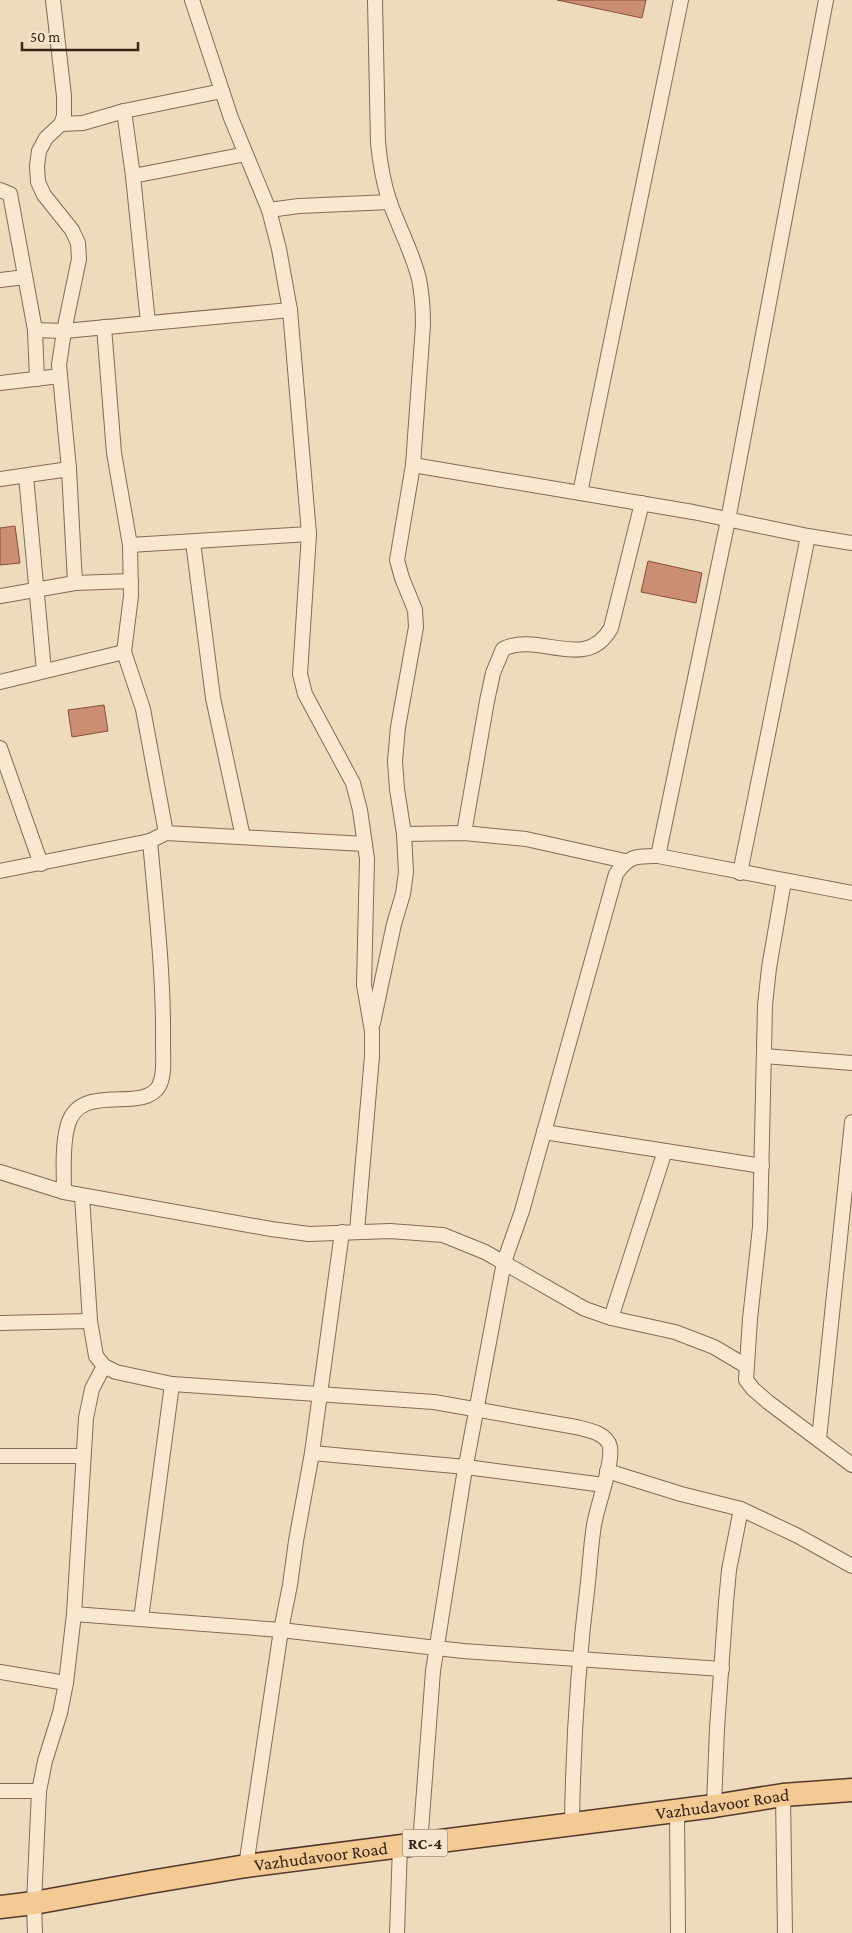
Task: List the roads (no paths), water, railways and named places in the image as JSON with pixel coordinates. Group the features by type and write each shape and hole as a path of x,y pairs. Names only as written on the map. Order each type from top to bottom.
{"main road":[{"name":"Vazhudavoor Road","path":"0,1907 34,1903 246,1866 714,1806 783,1795 852,1790"}],"street":[{"path":"53,0 64,96 64,116 62,124 46,138 39,151 37,166 38,182 44,195 72,230 78,243 79,259 59,365 69,469 75,582"},
{"path":"192,0 222,91 269,210 279,249 290,310 309,534 300,674 305,694 353,783 360,810 365,844 367,874 364,985 372,1031 372,1056 357,1231"},
{"path":"372,1031 403,894 406,872 404,834 397,789 396,761 398,727 416,627 415,610 397,560 413,465 420,377 422,304 419,279 390,202 380,165 374,0"},
{"path":"580,493 681,0"},
{"path":"658,856 728,520 826,0"},
{"path":"62,124 83,122 124,111 222,91"},
{"path":"124,111 133,176 148,323"},
{"path":"133,176 246,154"},
{"path":"0,190 10,194 35,330 37,379"},
{"path":"269,210 299,206 390,202"},
{"path":"0,280 25,277"},
{"path":"35,330 64,331 290,310"},
{"path":"104,327 114,453 130,546 131,581 124,652 143,708 166,833"},
{"path":"0,383 60,376"},
{"path":"413,465 642,503 852,543"},
{"path":"0,479 69,469"},
{"path":"26,476 44,671"},
{"path":"464,833 487,700 493,673 502,649 512,644 524,643 570,650 586,649 596,646 605,639 611,628 642,503"},
{"path":"130,546 309,534"},
{"path":"740,873 808,536"},
{"path":"193,542 213,698 242,837"},
{"path":"0,596 75,582 131,581"},
{"path":"0,682 124,652"},
{"path":"0,748 41,864"},
{"path":"0,871 150,842 166,833 365,844"},
{"path":"404,834 464,833 526,839 625,861 639,856 658,856 852,893"},
{"path":"64,1192 64,1154 67,1127 77,1109 92,1101 136,1098 153,1093 159,1086 163,1068 163,1010 150,842"},
{"path":"398,1933 436,1647 466,1467 504,1262 522,1211 616,874 625,861"},
{"path":"784,881 769,968 765,1005 760,1227 746,1380 753,1389 852,1465"},
{"path":"764,1056 852,1063"},
{"path":"819,1439 852,1122"},
{"path":"544,1132 762,1166"},
{"path":"611,1318 665,1151"},
{"path":"0,1172 82,1196 271,1230 309,1234 357,1231 418,1232 442,1235 485,1252 585,1309 611,1318 675,1332 714,1347 746,1366"},
{"path":"82,1196 90,1321 96,1356 104,1366 116,1372 172,1384 320,1395 353,1395 477,1408 558,1422 597,1433 609,1442 611,1449 606,1478 594,1524 579,1659 574,1732 572,1824"},
{"path":"246,1866 281,1630 312,1454 342,1232"},
{"path":"0,1323 90,1321"},
{"path":"35,1933 34,1903 39,1791 66,1683 74,1614 83,1456 89,1402 92,1389 104,1366"},
{"path":"141,1619 172,1384"},
{"path":"312,1454 606,1478 741,1509 798,1536 852,1566"},
{"path":"0,1456 83,1456"},
{"path":"714,1806 716,1728 729,1570 741,1509"},
{"path":"74,1614 281,1630 463,1651 722,1669"},
{"path":"0,1672 66,1683"},
{"path":"0,1791 39,1791"},
{"path":"783,1795 785,1933"},
{"path":"677,1810 678,1933"}]}
